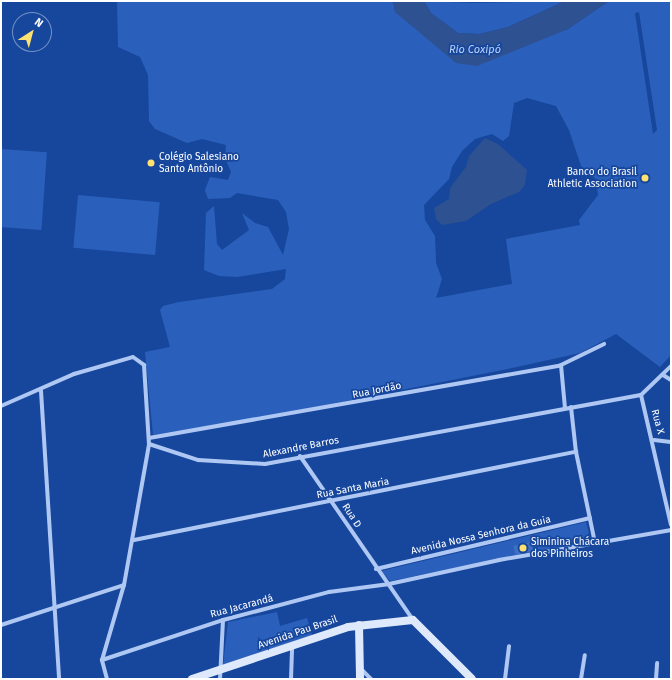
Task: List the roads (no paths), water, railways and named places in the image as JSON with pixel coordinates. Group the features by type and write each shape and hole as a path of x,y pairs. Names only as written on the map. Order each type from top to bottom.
{"street":[{"name":"Rua Jordão","path":"149,438 561,365 604,344"},
{"path":"1,406 41,391 74,374 127,357 137,358 144,365 149,444 134,540 124,585 102,660 107,679"},
{"path":"561,365 565,408"},
{"path":"641,395 671,366"},
{"path":"663,375 671,380"},
{"path":"41,391 52,609 59,679"},
{"name":"Alexandre Barros","path":"149,444 198,460 265,464 300,456 641,395"},
{"name":"Rua X","path":"641,395 654,440 671,525"},
{"path":"570,407 576,452 595,543"},
{"path":"654,440 671,442"},
{"name":"Rua Santa Maria","path":"134,540 576,452"},
{"name":"Rua D","path":"300,456 332,501 376,569 389,584 413,620"},
{"name":"Avenida Nossa Senhora da Guia","path":"376,569 590,518"},
{"path":"389,584 595,543 671,530"},
{"name":"Rua Jacarandá","path":"102,660 223,620 329,592 389,584"},
{"path":"1,625 124,585"},
{"path":"220,675 223,620"},
{"path":"413,620 472,679"},
{"name":"Avenida Pau Brasil","path":"192,679 220,675 292,646 359,625 413,620"},
{"path":"359,625 360,679"},
{"path":"291,679 292,646"},
{"path":"506,679 509,646"},
{"path":"581,679 585,655"},
{"path":"656,679 657,663"},
{"path":"360,667 371,679"}],"water":[{"name":"Rio Coxipó","path":"393,1 424,1 431,13 458,33 480,34 508,27 565,1 609,1 568,29 477,66 456,63 395,12"},
{"path":"485,138 498,144 527,170 525,185 519,192 491,204 466,221 442,225 436,219 434,208 449,199 450,188 466,167 469,156"}],"place":[{"name":"Colégio Salesiano Santo Antônio","path":"151,163"},
{"name":"Banco do Brasil Athletic Association","path":"645,178"},
{"name":"Siminina Chácara dos Pinheiros","path":"523,548"}]}
